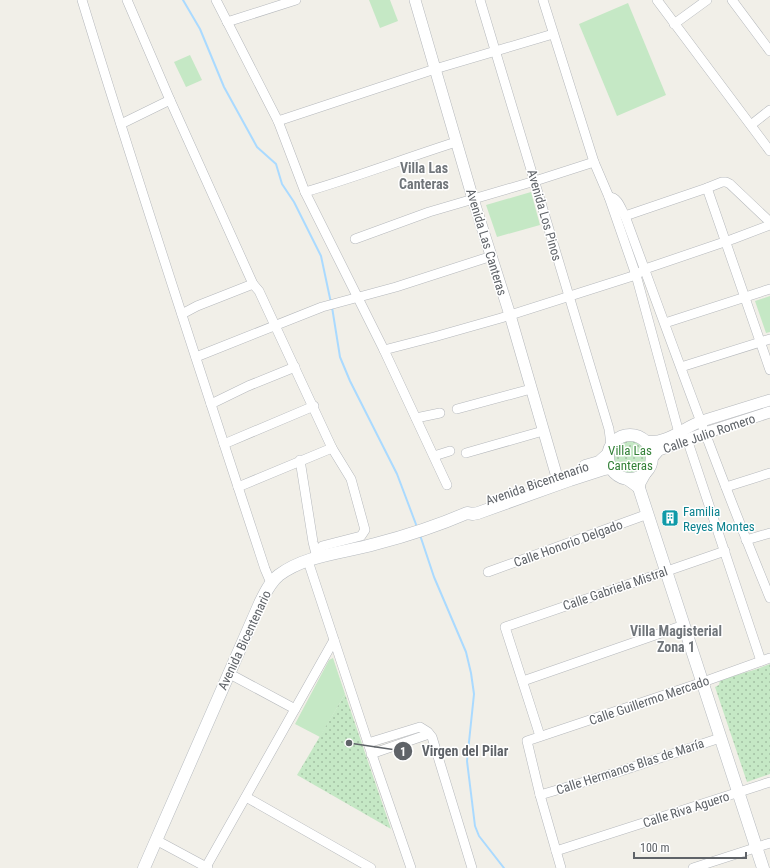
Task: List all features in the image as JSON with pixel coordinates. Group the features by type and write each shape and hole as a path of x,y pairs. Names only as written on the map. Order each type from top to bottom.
{"main road":[{"path":"629,435 635,435 646,441 652,458 651,464 645,474 628,480 615,474 610,468 608,461 612,446 629,435"},
{"name":"Avenida Bicentenario","path":"557,480 602,460 612,446"},
{"name":"Avenida Bicentenario","path":"144,868 228,673 260,603 271,583 278,576 287,570 313,559 373,545 433,527 468,513 470,507 475,505 557,480 610,468"},
{"path":"639,488 763,868"}],"street":[{"path":"82,0 211,404 265,569 271,583"},
{"path":"127,0 170,100 253,284 259,291 276,325 332,448 351,479 365,530 361,536 322,546 313,559"},
{"path":"216,0 278,121 305,192 384,350 447,485"},
{"name":"Avenida Las Canteras","path":"415,0 473,199 510,315 557,480"},
{"name":"Avenida Los Pinos","path":"480,0 609,429 612,446"},
{"path":"543,0 594,162 609,197 636,275 683,436 766,659"},
{"path":"657,0 770,151"},
{"path":"674,24 707,0"},
{"path":"732,0 770,51"},
{"path":"227,22 290,1"},
{"path":"278,121 435,69 553,34"},
{"path":"121,124 170,100"},
{"path":"751,125 770,110"},
{"path":"305,192 350,179 406,158 456,142"},
{"path":"354,239 428,212 594,162"},
{"path":"384,350 434,338 636,275 645,269 726,242 770,224 726,182 722,182 625,216"},
{"path":"707,188 770,370"},
{"path":"609,197 613,197 617,200 625,216 700,422 770,598"},
{"path":"196,357 322,307 396,287 492,256"},
{"path":"182,314 197,306 253,284"},
{"path":"665,323 770,289"},
{"path":"680,367 770,339"},
{"path":"211,404 248,386 295,367"},
{"path":"457,409 531,389"},
{"name":"Calle Julio Romero","path":"652,458 657,451 683,436 700,422 770,400"},
{"path":"224,444 314,406"},
{"name":"Calle Julio Romero","path":"646,441 653,443 683,436 705,433 770,412"},
{"path":"416,418 440,413"},
{"path":"466,453 542,430"},
{"path":"238,487 332,448"},
{"path":"434,456 450,452"},
{"path":"300,460 313,542 313,559 334,640 411,868"},
{"path":"726,487 770,473"},
{"path":"628,480 639,488 640,482 645,474"},
{"name":"Calle Honorio Delgado","path":"488,572 648,514"},
{"path":"746,540 770,532"},
{"name":"Calle Gabriela Mistral","path":"523,681 505,626 725,551"},
{"path":"540,736 523,681 684,625"},
{"path":"156,840 207,867 334,640"},
{"name":"Calle Guillermo Mercado","path":"540,795 527,741 703,682 766,659"},
{"path":"228,673 295,709"},
{"path":"368,743 420,727 432,737 472,868"},
{"path":"372,754 429,734"},
{"name":"Calle Hermanos Blas de María","path":"540,795 618,772 720,738"},
{"name":"Calle Riva Aguero","path":"556,851 770,782"},
{"path":"540,795 561,868"},
{"path":"246,797 371,868"},
{"path":"693,868 770,843"}],"green space":[{"path":"369,0 390,0 398,21 380,28"},
{"path":"628,3 666,95 617,116 579,24"},
{"path":"190,55 202,80 186,87 174,62"},
{"path":"531,192 540,225 497,237 486,205"},
{"path":"770,296 770,332 766,333 755,301"},
{"name":"Villa Las Canteras","path":"630,439 640,442 645,447 648,457 645,467 640,472 630,475 620,472 615,467 612,457 615,447 620,442"},
{"path":"333,658 345,694 320,737 295,724 329,660"},
{"path":"770,664 770,774 747,782 715,687 719,685 720,680"},
{"path":"345,694 391,829 297,775"}],"waterway":[{"path":"183,0 200,29 224,87 257,147 276,164 282,184 294,202 321,256 331,303"},
{"path":"332,307 340,357 350,381 397,474 417,527"},
{"path":"420,535 434,577 466,652 471,673 474,694 467,761 475,826 479,836 504,868"}],"place":[{"name":"Familia Reyes Montes","path":"670,518"},
{"name":"Virgen del Pilar","path":"349,743"}],"district":[{"name":"Villa Las Canteras","path":"424,176"},
{"name":"Villa Magisterial Zona 1","path":"676,640"}]}
